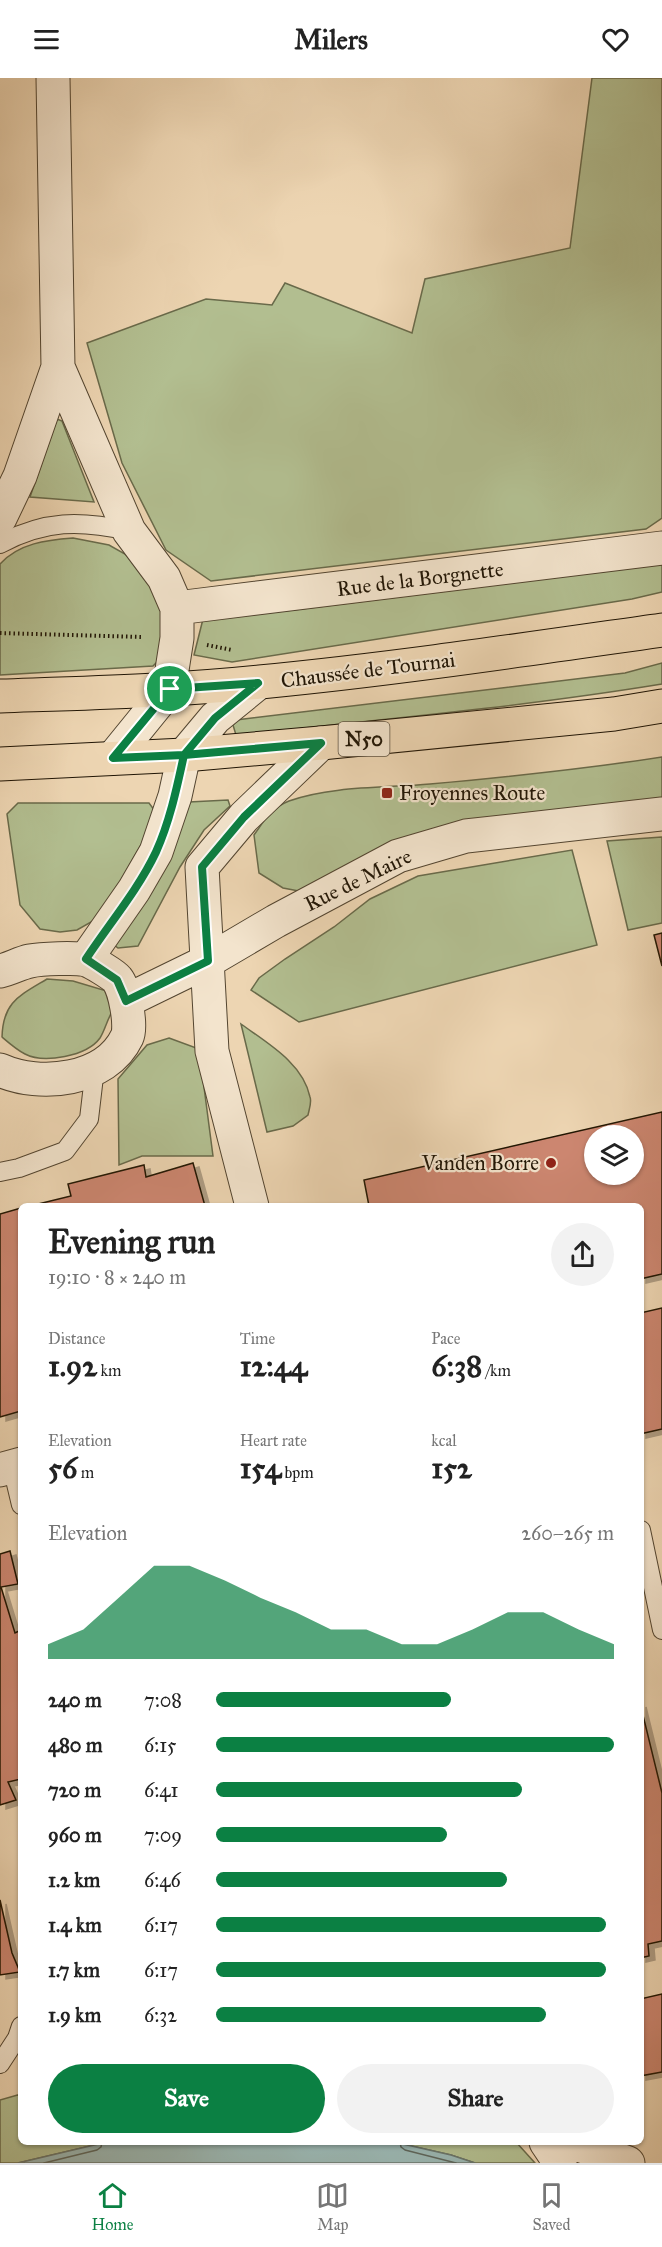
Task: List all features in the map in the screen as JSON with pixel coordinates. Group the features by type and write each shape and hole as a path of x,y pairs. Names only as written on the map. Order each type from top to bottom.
{"main road":[{"name":"Chaussée de Tournai","path":"0,696 258,683 476,657 662,630"},
{"name":"N50","path":"0,764 184,755 321,743 614,714 662,706"}],"street":[{"path":"0,518 20,476 58,367 53,78"},
{"path":"58,367 129,531 164,578 177,623 170,689 113,758"},
{"name":"Rue de la Borgnette","path":"177,623 662,548"},
{"path":"86,959 134,890 156,852 175,796 184,755 215,718 258,683"},
{"path":"251,1203 212,1051 202,867 244,817 321,743"},
{"name":"Rue de Maire","path":"126,1001 208,961 276,921 398,856 466,836 662,814"},
{"path":"0,971 29,961 86,959 117,980 126,1001 128,1035 113,1056 95,1068 73,1077 32,1078 0,1070"},
{"path":"548,2145 560,2163"},
{"path":"579,2145 628,2163"}],"lane":[{"path":"0,544 23,532 63,523 104,525 129,531"},
{"path":"0,1172 19,1168 65,1151 89,1119 95,1068"},
{"path":"11,1467 18,1494"},
{"path":"644,1544 662,1630"},
{"path":"0,2064 18,2035"}],"path":[{"path":"0,633 177,623 234,651"}],"green space":[{"path":"592,78 662,78 662,518 646,529 211,581 166,550 122,463 87,343 206,299 272,305 285,283 412,333 425,279 570,248"},
{"path":"57,419 62,421 94,502 30,497"},
{"path":"73,538 109,545 125,554 142,571 165,606 161,658 153,666 0,675 0,564 25,547"},
{"path":"662,564 662,592 632,599 232,662 194,655 203,619"},
{"path":"662,663 662,684 556,700 236,735 233,725 236,720 625,673"},
{"path":"662,757 662,800 304,892 283,888 259,873 254,835 277,807 305,796 358,788 430,784 546,772"},
{"path":"228,800 230,806 204,830 180,867 138,946 118,948 109,941 189,802"},
{"path":"18,803 149,803 158,815 100,917 77,930 60,932 40,929 20,905 7,814"},
{"path":"662,837 662,923 628,930 607,841"},
{"path":"572,850 597,945 299,1022 251,990 259,978 334,927 370,899 418,876"},
{"path":"47,979 73,981 110,992 112,1012 100,1038 85,1050 54,1058 33,1057 25,1054 2,1037 6,1016 14,1001"},
{"path":"241,1024 283,1055 300,1074 306,1085 311,1101 308,1115 293,1126 267,1132"},
{"path":"169,1038 199,1049 213,1156 142,1156 119,1165 118,1079 147,1045"},
{"path":"18,2095 18,2145 94,2145 18,2163 0,2163 0,2100"},
{"path":"407,2145 519,2145 535,2163 475,2163"}],"water":[{"path":"94,2145 407,2145 475,2163 18,2163"}],"building":[{"path":"662,933 662,966 654,935"},
{"path":"662,1112 662,1274 644,1278 644,1203 368,1203 364,1180 584,1130 584,1185 644,1185 644,1125 605,1125"},
{"path":"193,1163 204,1203 42,1203 71,1196 68,1184 144,1165 146,1177"},
{"path":"18,1209 18,1412 0,1417 0,1214"},
{"path":"662,1308 662,1429 644,1433 644,1312"},
{"path":"10,1551 18,1584 1,1587 15,1633 18,1632 18,1780 8,1782 16,1800 0,1805 0,1554"},
{"path":"644,1719 662,1793 662,1941 648,1944 649,1956 644,1957"},
{"path":"0,1900 18,1972 0,1975"},
{"path":"662,1994 662,2072 644,2075 644,1998"}],"place":[{"name":"Froyennes Route","path":"387,793"},
{"name":"Vanden Borre","path":"551,1163"}],"route":[{"path":"170,689 113,758 184,755 175,796 156,852 134,890 86,959 117,980 126,1001 208,961 202,867 244,817 321,743 184,755 215,718 258,683 170,689"}]}
